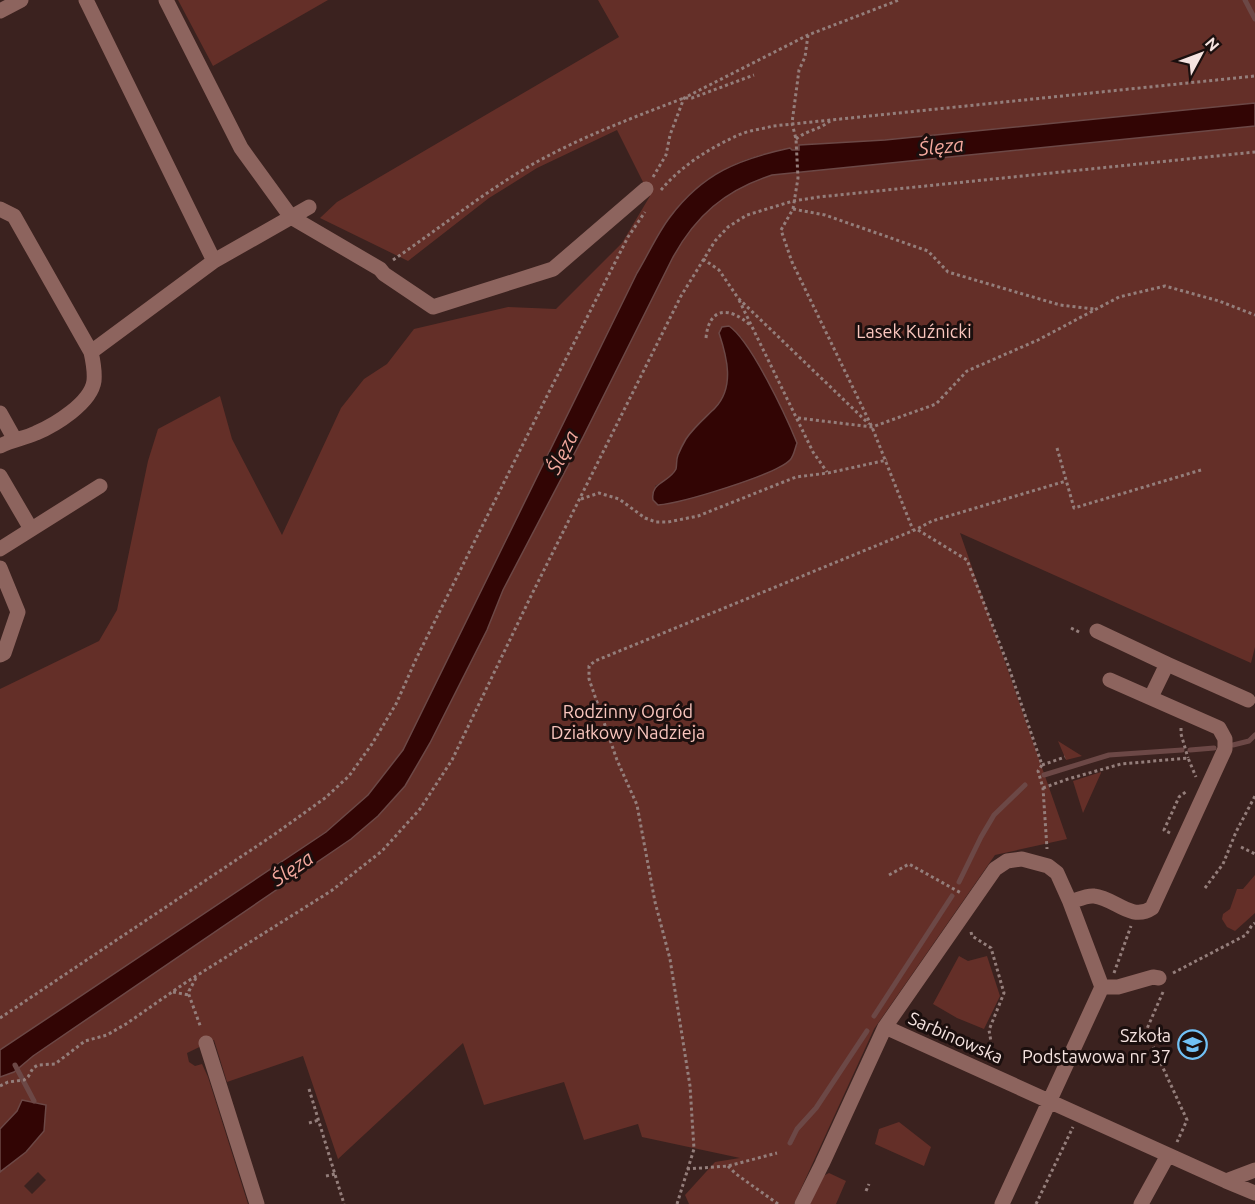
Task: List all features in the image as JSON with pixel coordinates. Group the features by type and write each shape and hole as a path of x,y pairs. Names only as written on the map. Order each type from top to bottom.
{"street":[{"path":"0,11 21,0"},
{"path":"87,0 214,261"},
{"path":"166,0 197,47 242,148 291,217 380,269 433,307 553,269 653,190"},
{"path":"91,352 214,261 309,207"},
{"path":"0,209 14,216 91,352 94,382 84,400 64,418 34,434 14,438 0,446"},
{"path":"0,412 14,438"},
{"path":"0,476 31,529"},
{"path":"0,549 100,486"},
{"path":"0,568 18,612 4,653 0,655"},
{"path":"1091,633 1248,700"},
{"path":"1151,697 1167,664"},
{"path":"1070,902 1092,896 1136,913 1145,912 1155,904 1225,749 1224,734 1219,728 1110,680"},
{"path":"885,1027 994,869 1007,861 1022,859 1048,866 1057,873 1105,987 1002,1204"},
{"path":"1105,987 1118,987 1153,977 1163,980"},
{"name":"Sarbinowska","path":"802,1204 885,1027 1079,1114 1172,1151 1255,1193"},
{"path":"206,1043 257,1204"},
{"path":"1141,1204 1172,1151"},
{"path":"1226,1180 1255,1170"}],"path":[{"path":"380,269 497,186 535,163 605,128 684,98 808,35 899,0"},
{"path":"808,35 805,57 799,70 792,123 796,139 798,175 792,201 793,209 782,230 784,241 887,460 915,530 967,560 1008,665 1042,765"},
{"path":"684,98 692,98 754,75"},
{"path":"653,190 702,155 743,133 792,123 1255,76"},
{"path":"653,190 684,98"},
{"path":"796,139 807,132 819,130 832,119"},
{"path":"0,1086 8,1082 24,1080 38,1065 55,1064 86,1041 106,1035 331,891 382,851 420,809 452,759 681,296 720,234 728,227 747,215 792,201 1255,152"},
{"path":"0,1018 272,836 325,798 349,776 396,704 417,657 550,390 628,237 647,209"},
{"path":"793,209 825,215 928,251 948,272 1060,305 1096,309"},
{"path":"703,259 719,270 738,298 813,452 828,473"},
{"path":"798,418 872,427 936,404 967,371 1038,340 1119,297 1165,286 1219,301 1255,315"},
{"path":"738,298 872,427"},
{"path":"706,338 709,321 714,315 722,312 743,318 751,326"},
{"path":"1057,448 1074,508 1201,470"},
{"path":"581,499 599,493 620,499 645,518 656,522 668,522 698,516 796,477 828,473 887,460"},
{"path":"677,1204 694,1149 690,1086 670,959 654,893 637,805 616,760 589,679 589,666 595,661 932,521 1066,481"},
{"path":"1071,628 1091,633"},
{"path":"1176,836 1164,830 1179,797 1186,793 1194,776 1181,734 1184,722"},
{"path":"1048,866 1043,788 1038,771 1042,765 1065,757"},
{"path":"1043,788 1068,778 1121,764 1188,758"},
{"path":"1194,776 1210,783"},
{"path":"1205,888 1223,864 1236,832 1255,796"},
{"path":"1241,848 1255,855"},
{"path":"889,875 909,864 973,900"},
{"path":"1105,987 1136,913"},
{"path":"963,915 968,919 972,936 991,948 1005,993 988,1030 996,1069 994,1075"},
{"path":"1172,1151 1187,1120 1146,1031 1163,980 1246,935 1255,924"},
{"path":"197,976 189,995 206,1043"},
{"path":"173,992 189,995"},
{"path":"309,1089 344,1204"},
{"path":"1036,1204 1079,1114"},
{"path":"309,1123 319,1120"},
{"path":"687,1169 728,1166 777,1153"},
{"path":"728,1166 778,1204"},
{"path":"326,1176 335,1173"},
{"path":"866,1191 869,1184"}],"green space":[{"path":"178,0 328,0 213,66"},
{"path":"598,0 1255,0 1255,103 885,140 799,145 799,150 761,155 743,161 727,168 697,188 666,223 637,273 403,750 368,795 326,832 0,1050 0,689 99,641 117,610 148,461 158,429 220,396 232,439 282,535 341,408 364,379 387,364 414,329 508,307 556,309 622,243 650,196 617,130 537,168 489,198 408,261 320,218 337,202 619,37"},
{"path":"1255,126 1255,647 1251,663 960,533 1067,839 995,855 874,1029 794,1204 689,1204 685,1195 715,1162 740,1158 642,1137 638,1124 584,1140 564,1082 484,1105 463,1043 338,1159 303,1056 227,1082 214,1040 187,1053 189,1062 195,1066 202,1064 208,1077 248,1204 0,1204 0,1172 8,1167 17,1111 0,1129 0,1077 14,1072 33,1056 351,839 378,816 405,786 430,743 487,630 503,590 681,243 704,215 731,192 764,177 782,173","holes":["719,333 741,337 786,416 779,468 705,494 667,504 655,486 674,472 678,454 684,443 693,430 715,408 725,391 727,372","38,1172 46,1180 32,1194 24,1186"]},
{"path":"1058,741 1082,756 1066,760"},
{"path":"1101,773 1083,813 1073,781"},
{"path":"1255,875 1255,913 1235,931 1227,927 1222,919 1223,914 1230,909 1237,889 1243,889"},
{"path":"959,956 968,961 987,956 1000,996 984,1029 957,1018 933,1004"},
{"path":"899,1122 931,1147 924,1166 875,1144 879,1129"},
{"path":"829,1173 846,1181 836,1204 810,1204 823,1176"}],"water":[{"name":"Ślęza","path":"1255,103 1255,126 772,175 740,188 713,207 701,217 672,259 503,590 487,630 430,743 405,786 378,816 351,839 33,1056 14,1072 0,1077 0,1050 326,832 368,795 403,750 637,273 665,224 696,189 723,170 738,163 790,148 799,150 799,145 885,140"},
{"path":"729,326 738,334 757,362 776,398 797,443 793,454 790,460 781,466 748,480 706,494 658,505 653,500 654,490 673,474 678,455 686,439 715,408 725,391 727,362 719,333 722,327"},
{"path":"22,1100 46,1105 44,1131 26,1152 0,1172 0,1129 17,1111"}],"waterway":[{"path":"1245,0 1255,19"},
{"path":"1233,745 1249,741 1255,735"},
{"path":"1190,750 1214,748"},
{"path":"1044,775 1109,755 1182,750"},
{"path":"959,882 994,815 1025,785"},
{"path":"874,1016 952,896"},
{"path":"790,1143 797,1129 816,1108 867,1031"},
{"path":"15,1065 34,1101"}],"place":[{"name":"Szkoła Podstawowa nr 37","path":"1192,1045"}],"park label":[{"name":"Lasek Kuźnicki","path":"914,331"},
{"name":"Rodzinny Ogród Działkowy Nadzieja","path":"628,721"}]}
